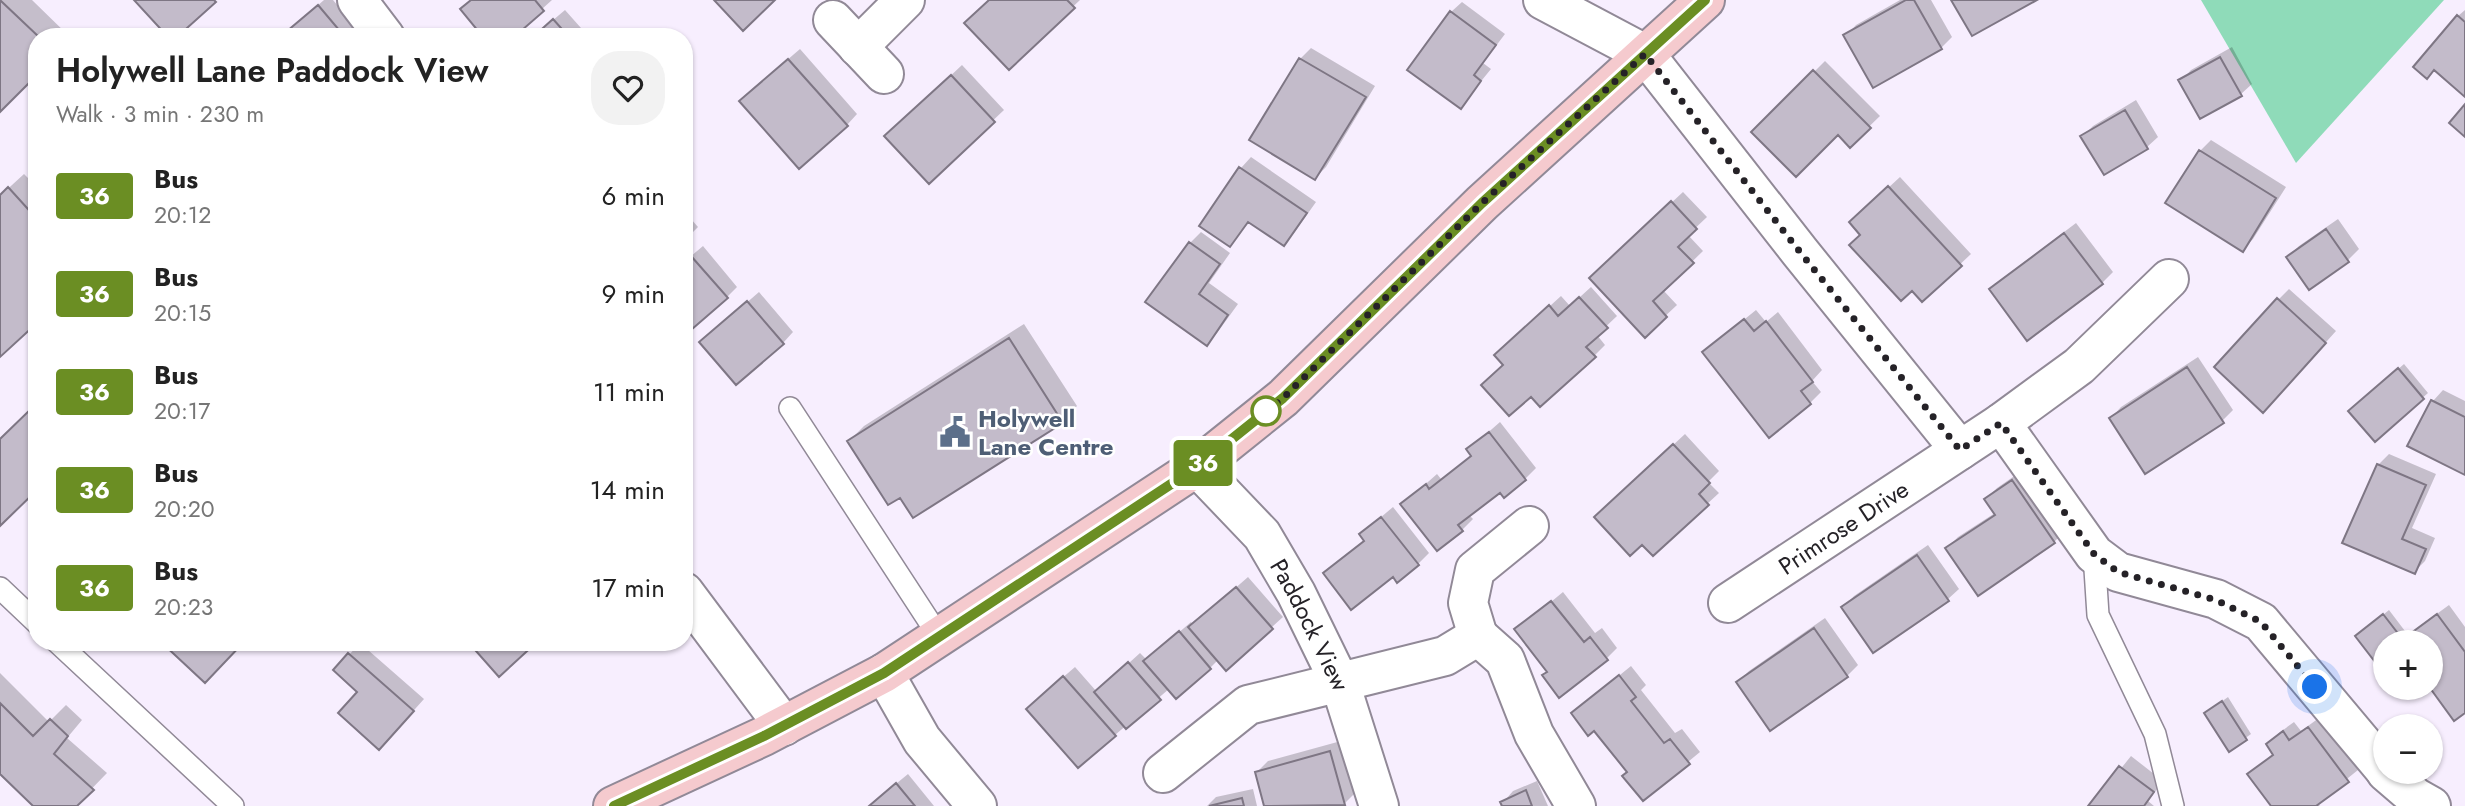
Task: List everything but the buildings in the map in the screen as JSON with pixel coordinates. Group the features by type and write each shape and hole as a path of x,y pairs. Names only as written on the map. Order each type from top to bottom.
{"main road":[{"path":"614,806 785,726 884,673 1197,467 1283,398 1482,203 1705,0"}],"street":[{"path":"358,0 378,28"},
{"path":"858,47 905,0"},
{"path":"1543,0 1645,54 1960,450"},
{"name":"Primrose Drive","path":"1728,603 2001,423 2079,366 2169,279"},
{"path":"2001,423 2094,554 2118,572 2216,600 2261,622 2373,756"},
{"name":"Paddock View","path":"1197,467 1262,535 1296,593 1340,683 1379,806"},
{"path":"1529,526 1475,570 1468,603 1479,636 1505,660 1534,734 1576,806"},
{"path":"693,604 785,726"},
{"path":"1163,773 1248,705 1446,656 1479,636"},
{"path":"884,673 922,740 977,806"},
{"path":"2400,784 2431,806"}],"lane":[{"path":"790,408 940,638"},
{"path":"2094,554 2098,615 2155,734 2172,806"},
{"path":"0,588 28,614"},
{"path":"67,651 233,806"}],"green space":[{"path":"2201,0 2444,0 2296,163"}],"bus line":[{"name":"36","path":"614,806 764,736 884,673 1197,467 1283,398 1482,203 1705,0"}],"place":[{"name":"Holywell Lane Centre","path":"955,432"}],"route":[{"path":"1266,411 1262,415 1283,398 1482,203 1645,54 1960,450 2001,423 2094,554 2118,572 2216,600 2261,622 2315,687"}]}
